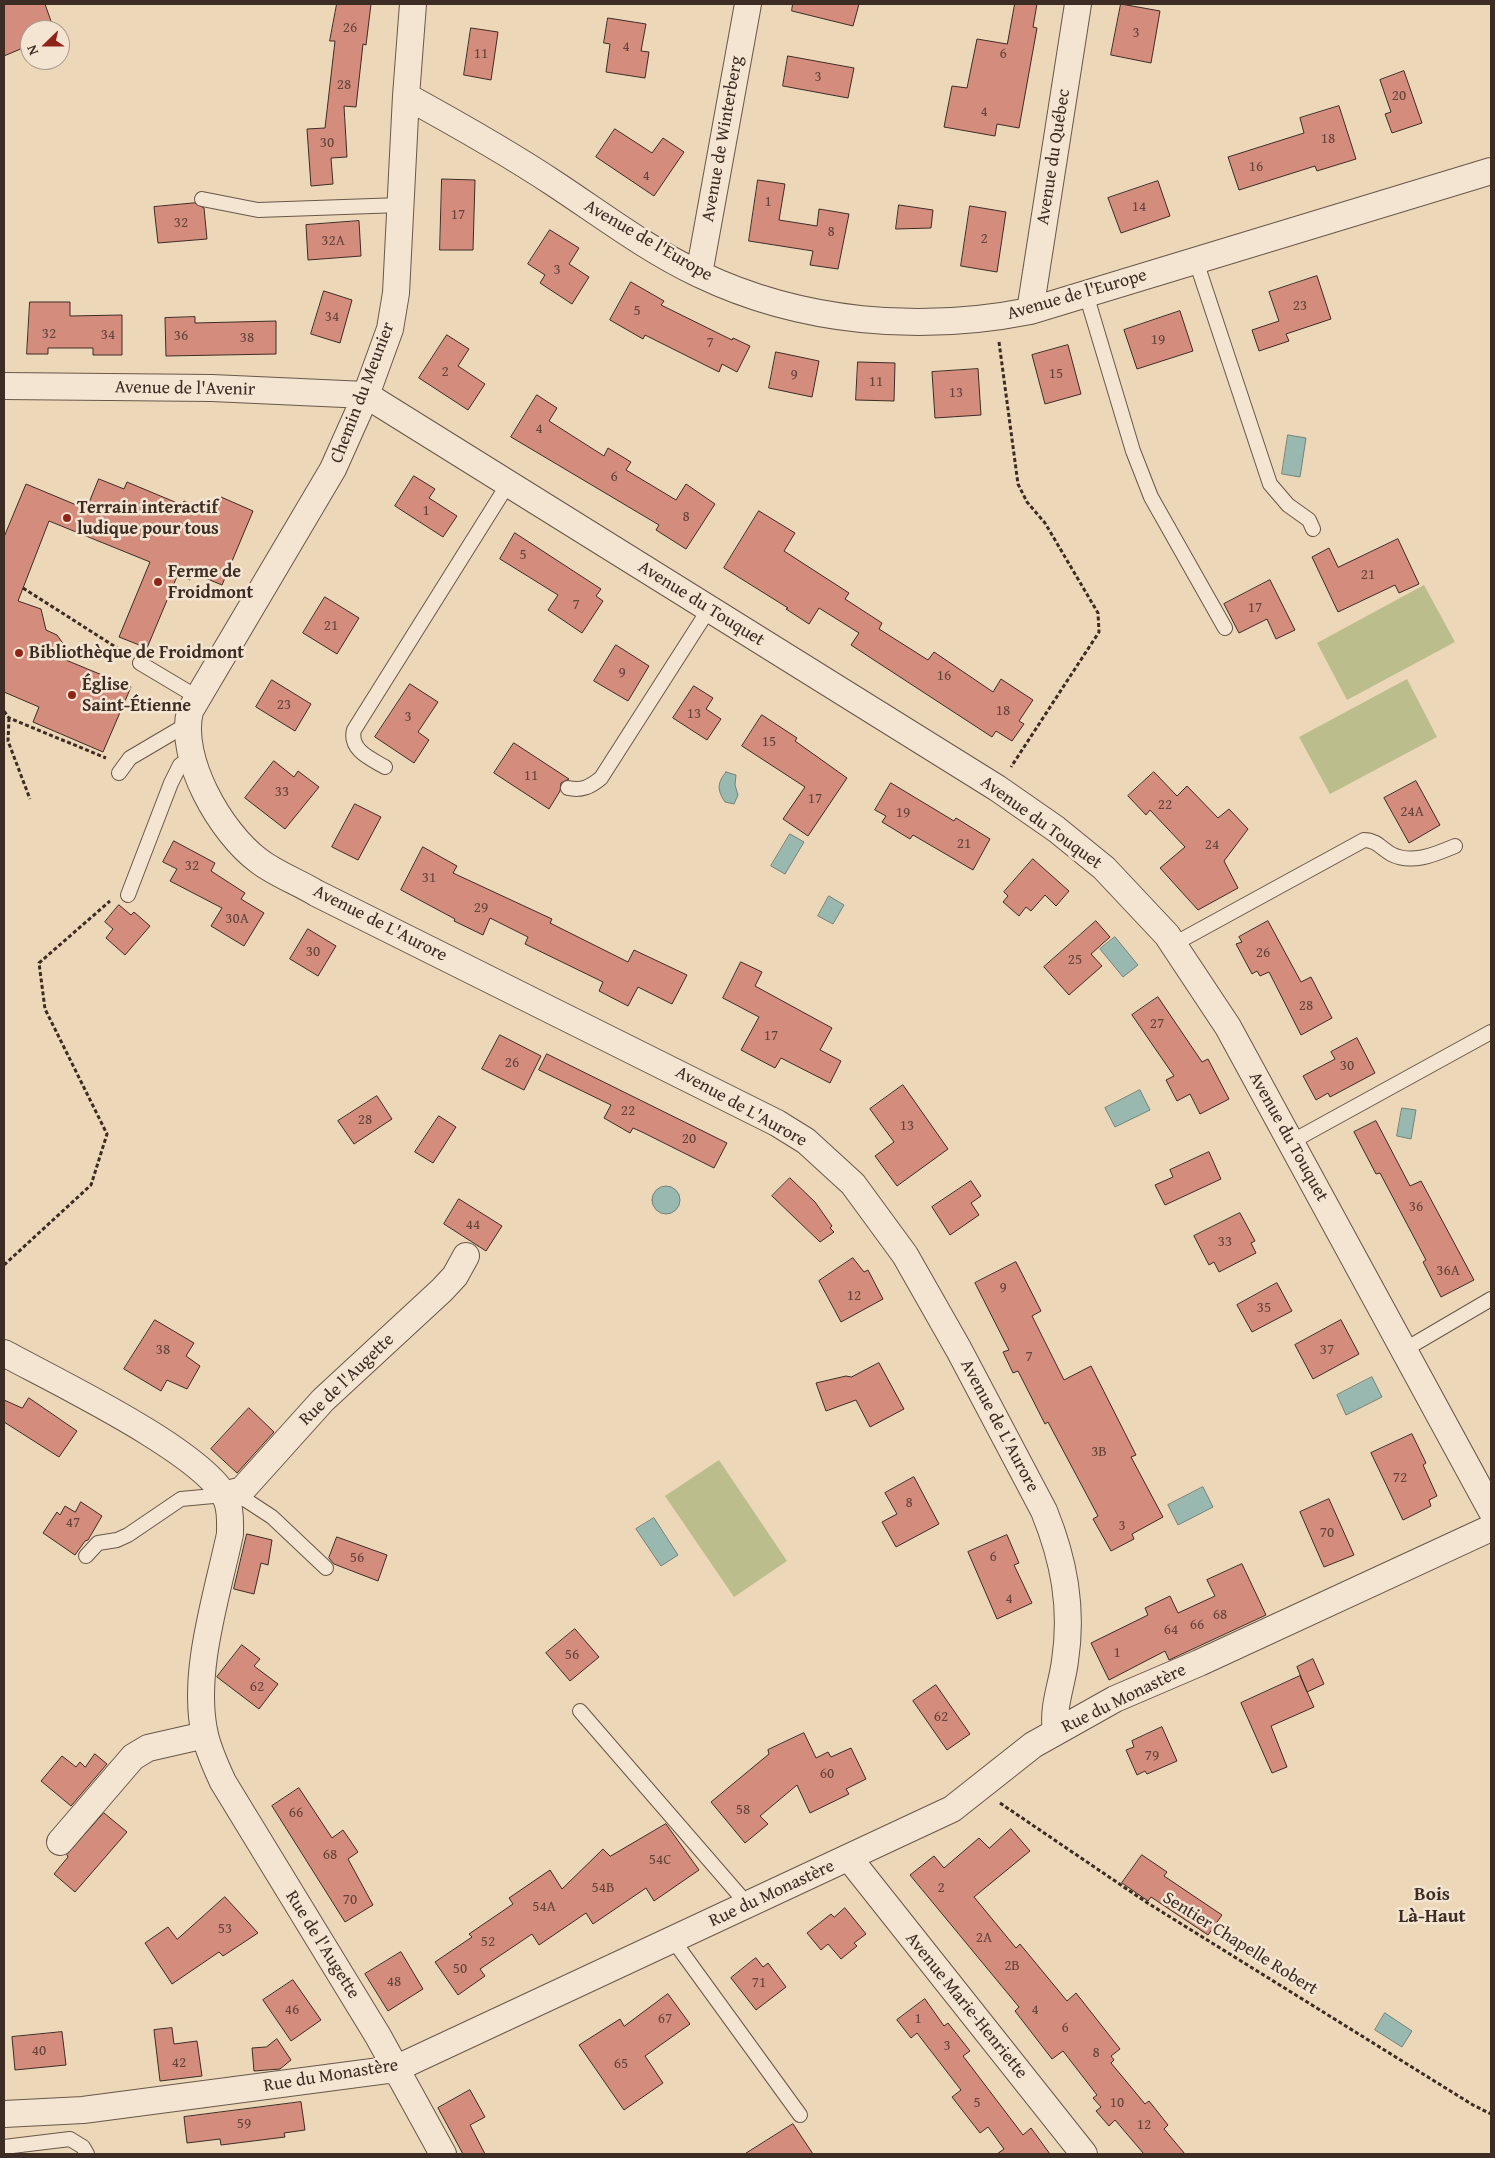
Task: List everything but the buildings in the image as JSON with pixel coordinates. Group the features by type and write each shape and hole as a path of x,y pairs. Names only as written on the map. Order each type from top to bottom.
{"street":[{"name":"Chemin du Meunier","path":"190,741 190,711 333,469 366,395 390,330 396,293 406,96 413,4"},
{"name":"Avenue de Winterberg","path":"699,274 748,4"},
{"name":"Avenue du Québec","path":"1030,311 1078,4"},
{"name":"Avenue de l'Europe","path":"406,96 482,137 650,247 699,274 765,300 836,318 914,323 996,318 1030,311 1491,171"},
{"name":"Avenue de l'Avenir","path":"4,386 212,388 366,395"},
{"name":"Avenue du Touquet","path":"366,395 997,788 1056,829 1104,868 1174,944 1228,1026 1491,1510"},
{"name":"Avenue de L'Aurore","path":"190,741 201,781 217,812 235,838 259,862 316,893 777,1122 806,1141 853,1184 905,1255 933,1302 1040,1504 1056,1540 1064,1568 1068,1596 1066,1652 1054,1719 1056,1732"},
{"name":"Rue de l'Augette","path":"224,1495 242,1490 323,1400 442,1290 455,1276 466,1256"},
{"name":"Rue de l'Augette","path":"4,1353 117,1414 163,1442 205,1474 224,1495 230,1517 230,1534 203,1665 201,1700 205,1735 223,1782 378,2036 443,2154"},
{"name":"Rue du Monastère","path":"4,2114 83,2110 396,2069 952,1809 1034,1745 1115,1699 1208,1659 1491,1528"},
{"path":"60,1842 132,1757 148,1748 205,1735"},
{"name":"Avenue Marie-Henriette","path":"849,1858 1084,2154"}],"lane":[{"path":"202,199 258,210 401,204"},
{"path":"1196,261 1270,484 1288,505 1309,520 1313,529"},
{"path":"1086,294 1133,451 1151,497 1225,628"},
{"path":"385,767 358,750 352,737 354,730 508,484"},
{"path":"568,788 577,790 588,788 600,778 709,609"},
{"path":"135,660 197,697"},
{"path":"121,769 130,758 190,741"},
{"path":"128,895 190,741"},
{"path":"1174,944 1364,840 1376,843 1392,854 1409,858 1419,858 1455,846"},
{"path":"1291,1142 1491,1032"},
{"path":"1404,1350 1491,1299"},
{"path":"86,1556 98,1543 117,1540 128,1535 181,1499 190,1496 224,1495 246,1500 272,1517 326,1568"},
{"path":"580,1711 748,1905"},
{"path":"673,1940 800,2115"},
{"path":"4,2147 70,2139 83,2147 87,2154"}],"path":[{"path":"996,318 1018,484 1027,502 1045,522 1098,613 1099,632 997,788"},
{"path":"23,588 135,660"},
{"path":"4,712 9,718 121,769"},
{"path":"9,718 8,741 30,799"},
{"path":"4,1265 91,1185 107,1134 46,1008 39,964 112,900"},
{"name":"Sentier Chapelle Robert","path":"980,1789 1146,1902 1473,2106 1491,2114"}],"green space":[{"path":"1424,585 1455,642 1347,700 1317,643"},
{"path":"1407,679 1437,737 1330,794 1299,737"},
{"path":"719,1460 787,1561 734,1597 665,1496"}],"water":[{"path":"1288,435 1306,438 1300,477 1282,474"},
{"path":"726,772 736,775 735,785 738,795 734,804 725,802 719,790 721,780"},
{"path":"790,834 804,842 785,874 771,866"},
{"path":"829,896 844,905 833,924 818,916"},
{"path":"1115,937 1138,965 1123,977 1100,949"},
{"path":"1140,1090 1150,1110 1115,1127 1105,1108"},
{"path":"1402,1108 1416,1110 1411,1139 1397,1136"},
{"path":"666,1186 676,1190 680,1200 676,1210 666,1214 656,1210 652,1200 656,1190"},
{"path":"1372,1377 1382,1397 1346,1415 1337,1395"},
{"path":"1203,1487 1213,1507 1178,1525 1168,1505"},
{"path":"654,1518 678,1555 661,1566 636,1529"},
{"path":"1385,2013 1412,2031 1402,2047 1375,2030"}],"place":[{"name":"Terrain interactif ludique pour tous","path":"67,518"},
{"name":"Ferme de Froidmont","path":"158,582"},
{"name":"Bibliothèque de Froidmont","path":"19,653"},
{"name":"Église Saint-Étienne","path":"72,695"}],"district":[{"name":"Bois Là-Haut","path":"1432,1906"}]}
